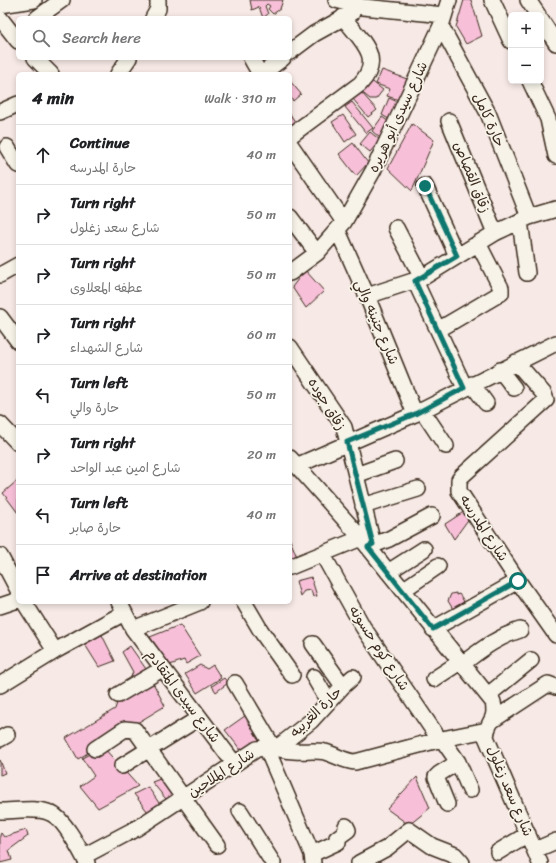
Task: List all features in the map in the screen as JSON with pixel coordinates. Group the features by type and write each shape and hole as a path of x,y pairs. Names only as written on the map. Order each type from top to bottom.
{"street":[{"path":"0,5 34,0"},
{"path":"40,16 62,0"},
{"path":"154,16 158,9 158,0"},
{"path":"336,0 364,7 442,21"},
{"name":"شارع سيدى أبو هريره","path":"292,271 317,252 341,226 373,171 442,21 449,0"},
{"path":"492,0 508,35"},
{"path":"528,0 536,12"},
{"path":"292,50 314,34 364,7"},
{"path":"292,135 360,84 368,76 372,65 371,54 343,17"},
{"path":"0,18 16,36"},
{"name":"حارة كامل","path":"442,21 488,113 525,219 527,273"},
{"path":"544,25 556,43"},
{"path":"37,60 49,72"},
{"path":"119,72 128,60"},
{"path":"252,60 260,72"},
{"path":"264,72 280,60"},
{"path":"531,84 548,119 556,151"},
{"path":"0,112 16,105"},
{"name":"زقاق القصاص","path":"449,121 495,233"},
{"path":"8,146 16,161"},
{"name":"شارع جنينه والي","path":"292,147 341,226 367,296 418,412 446,446"},
{"path":"425,186 457,256"},
{"path":"367,296 418,280 495,233 525,219 556,209"},
{"path":"292,220 317,252"},
{"path":"396,228 438,330 468,386 486,403"},
{"path":"438,330 499,295 501,288 478,243"},
{"path":"1,272 16,267"},
{"path":"0,317 16,338"},
{"path":"293,462 347,442 418,412 556,343"},
{"name":"زقاق جوده","path":"292,350 344,427 363,506 368,543"},
{"name":"شارع المدرسه","path":"516,362 544,394 546,400 462,476 458,486 459,491 518,581 556,635"},
{"path":"500,370 514,388"},
{"path":"0,424 16,441"},
{"path":"356,475 395,461"},
{"name":"شارع سعد زغلول","path":"293,462 368,543 402,590 493,702 490,725 486,737 537,857"},
{"path":"363,506 418,488"},
{"path":"292,566 323,555 389,539 432,516"},
{"path":"388,572 424,548"},
{"name":"شارع كوم حسونه","path":"323,555 363,627 440,739 458,762 470,790"},
{"path":"0,556 13,570 16,582"},
{"path":"402,590 438,566"},
{"path":"433,629 518,581"},
{"path":"0,606 16,601"},
{"path":"25,604 55,651"},
{"path":"133,629 195,604"},
{"path":"245,604 261,631 292,675"},
{"path":"0,685 122,608"},
{"name":"شارع سيدى المتقادم","path":"122,608 133,629 234,763"},
{"path":"434,679 504,634 520,630"},
{"name":"حارة الغربيه","path":"272,747 311,721 328,701 348,682 313,644"},
{"path":"488,695 531,660"},
{"path":"118,695 162,669"},
{"path":"314,677 328,701"},
{"path":"235,682 272,747 313,858 338,842 336,838 348,830 346,826"},
{"path":"272,747 292,751 327,752 340,759 355,762 490,725 552,685"},
{"path":"122,766 200,718"},
{"path":"95,749 128,728 135,730 217,845"},
{"name":"شارع الملاحين","path":"86,860 234,763 258,749 272,747"},
{"path":"446,804 436,777 458,762"},
{"path":"0,811 50,812 63,824 86,860"},
{"path":"240,811 274,863"},
{"path":"359,863 385,857 406,831 413,831 432,846 454,860"},
{"path":"498,852 528,834"},
{"path":"537,857 556,841"}],"building":[{"path":"250,0 283,0 280,9 273,14 268,9 270,6 267,4 265,6 268,14 266,16 262,16 259,7 252,10"},
{"path":"464,0 471,0 482,36 466,44 456,27"},
{"path":"382,70 410,80 402,101 387,96 390,89 376,84"},
{"path":"369,79 383,90 376,99 370,99 359,90"},
{"path":"292,83 301,94 293,101 292,100"},
{"path":"361,92 377,110 368,117 353,99"},
{"path":"389,98 400,103 392,121 382,115"},
{"path":"352,102 373,128 366,133 345,107"},
{"path":"343,115 356,134 345,142 332,122"},
{"path":"292,117 299,128 292,132"},
{"path":"382,117 391,123 380,138 372,131"},
{"path":"412,124 434,140 412,191 388,168"},
{"path":"370,132 380,140 370,152 360,144"},
{"path":"353,143 368,163 356,176 339,154"},
{"path":"305,270 324,291 306,308 292,287"},
{"path":"16,482 16,510 3,493"},
{"path":"465,511 470,517 454,539 445,524"},
{"path":"292,545 297,557 292,560"},
{"path":"311,577 317,596 313,597 311,590 304,591 300,596 296,581"},
{"path":"456,593 456,595 459,594 462,598 467,608 456,614 448,601 451,594"},
{"path":"180,625 200,656 186,664 184,660 170,665 150,637"},
{"path":"101,633 115,661 99,667 84,643"},
{"path":"130,646 146,669 130,679 133,672 122,652"},
{"path":"200,665 207,669 213,665 221,678 197,693 185,674"},
{"path":"224,678 228,683 216,692 212,686"},
{"path":"152,681 165,706 78,759 66,738 115,709 117,703"},
{"path":"249,713 267,742 244,754 225,730"},
{"path":"103,747 138,786 98,808 80,786 94,776 82,758"},
{"path":"0,760 5,773 0,775"},
{"path":"417,777 430,808 409,825 387,809"},
{"path":"160,779 177,799 170,804 152,782"},
{"path":"148,787 166,813 154,820 134,794"},
{"path":"26,830 28,836 9,850 12,860 0,863 1,833 4,837"}],"route":[{"path":"425,186 457,256 415,281 464,388 415,414 347,442 373,544 368,547 433,629 518,581"}]}
